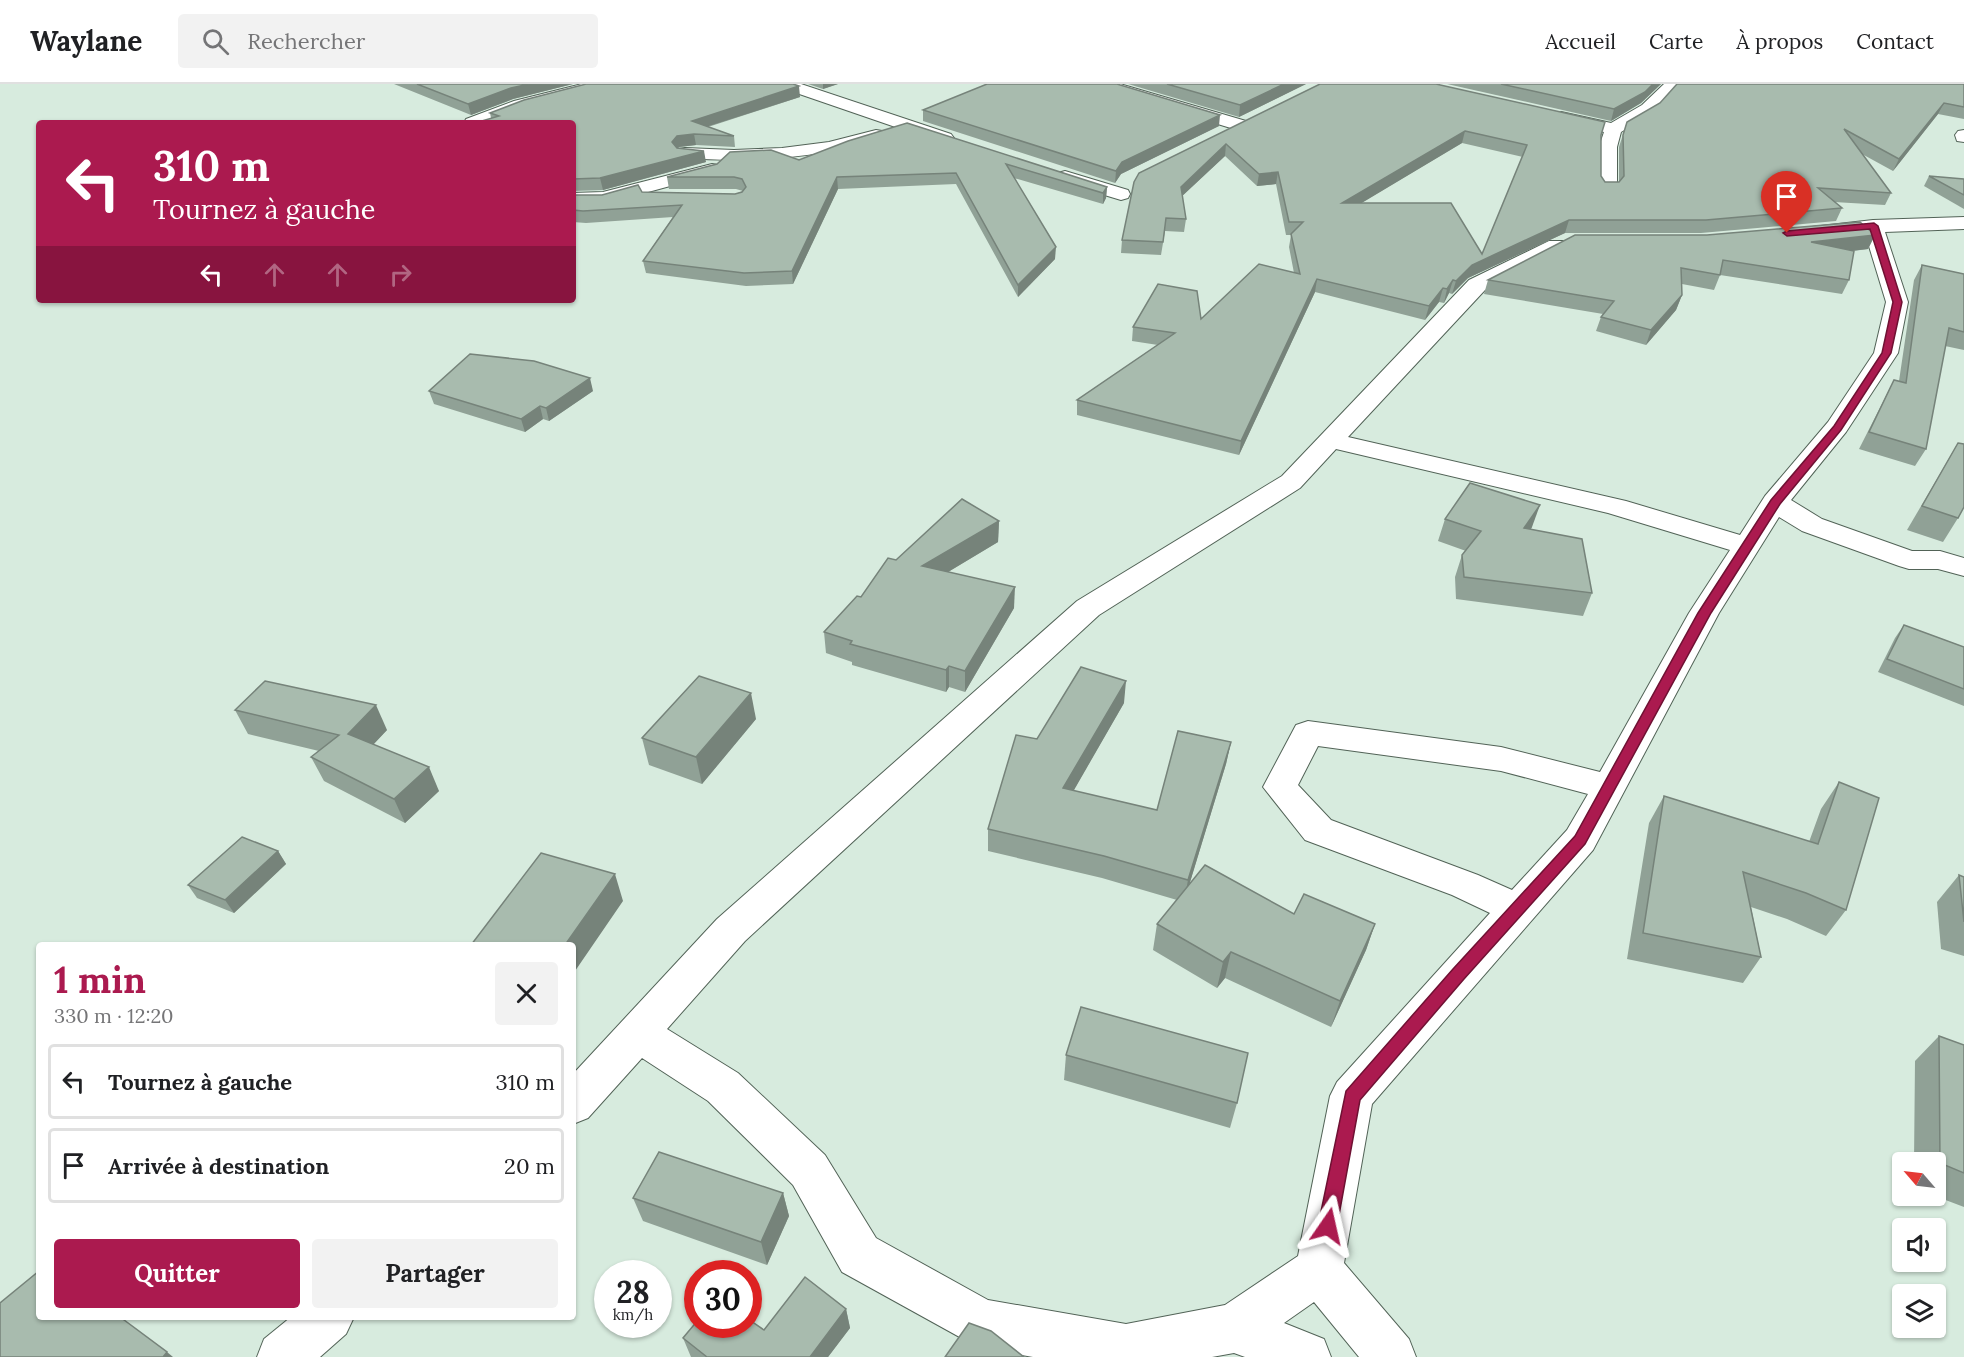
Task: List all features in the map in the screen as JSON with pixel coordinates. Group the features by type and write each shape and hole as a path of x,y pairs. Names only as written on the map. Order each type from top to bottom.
{"street":[{"path":"480,120 520,104 602,84"},
{"path":"785,84 960,143"},
{"path":"1104,84 1240,125"},
{"path":"1547,114 1613,129 1648,109 1673,84"},
{"path":"1220,135 1259,115"},
{"path":"685,153 727,156 795,154 853,143 906,125"},
{"path":"1608,188 1608,147 1613,129"},
{"path":"604,198 712,169 727,156"},
{"path":"1046,171 1121,193"},
{"path":"576,199 679,197"},
{"path":"1793,233 1874,226 1964,223"},
{"path":"638,1033 723,1087 809,1170 859,1255 982,1323 1126,1349 1234,1328 1319,1270 1352,1096 1580,840 1704,613 1775,502 1838,427 1886,353 1897,302 1874,226"},
{"path":"576,1101 731,930 1088,608 1291,482 1477,285 1566,241 1577,241"},
{"path":"1330,440 1616,507 1747,546"},
{"path":"1775,502 1812,525 1909,560 1940,560 1964,567"},
{"path":"1518,909 1465,885 1318,830 1280,787 1308,733 1502,759 1610,787"},
{"path":"1319,1270 1391,1357"},
{"path":"282,1357 325,1320"},
{"path":"1234,1328 1306,1357"}],"building":[{"path":"417,84 529,84 511,88 468,104"},
{"path":"586,84 793,84 799,86 692,121 734,136 694,134 677,136 672,142 677,148 704,151 600,178 576,179 576,120 485,120 499,116 490,113 524,100"},
{"path":"987,84 1117,84 1220,115 1122,162 1116,171 923,110"},
{"path":"1167,84 1284,84 1240,105"},
{"path":"1320,84 1436,84 1605,122 1601,135 1601,176 1605,182 1619,182 1624,176 1623,135 1627,122 1660,103 1677,84 1964,84 1964,107 1944,103 1899,159 1844,129 1891,193 1818,188 1842,208 1706,220 1569,220 1472,265 1456,281 1453,280 1447,289 1443,288 1429,306 1317,279 1241,441 1077,400 1175,333 1133,327 1158,284 1197,291 1201,319 1259,264 1300,274 1291,234 1303,222 1289,222 1278,172 1259,174 1226,144 1181,187 1186,219 1166,218 1163,242 1122,240 1134,182 1139,173","holes":["1465,131 1527,145 1482,254 1451,203 1342,203"]},
{"path":"1501,84 1653,84 1645,92 1614,109"},
{"path":"907,123 1107,187 1103,193 1006,164 1056,247 1018,285 956,173 837,177 792,271 744,273 643,261 682,205 576,210 576,195 602,195 638,185 642,192 735,194 742,192 746,187 742,179 667,177 717,164 730,152 771,150 799,160 848,141"},
{"path":"1929,176 1964,179 1964,195"},
{"path":"1860,222 1875,235 1811,242 1854,251 1849,280 1723,260 1720,275 1681,268 1682,295 1651,330 1601,317 1614,301 1488,280 1575,235 1707,235"},
{"path":"1922,265 1964,274 1964,332 1949,328 1926,449 1869,432 1894,380 1906,383"},
{"path":"470,354 534,361 590,378 546,408 540,406 521,419 429,391"},
{"path":"1958,443 1964,444 1964,507 1958,518 1922,506"},
{"path":"1470,483 1540,505 1524,528 1582,539 1592,593 1464,577 1462,555 1481,531 1445,519"},
{"path":"962,499 999,521 922,566 1015,587 965,671 949,666 946,670 850,644 852,641 824,632 857,596 861,597 888,558 896,560"},
{"path":"1904,625 1964,647 1964,689 1887,659"},
{"path":"1081,667 1126,681 1063,788 1157,810 1178,731 1231,742 1188,880 1104,856 988,829 1016,735 1037,739"},
{"path":"699,676 751,693 696,757 642,738"},
{"path":"265,681 376,705 348,734 429,767 394,799 311,757 339,735 235,710"},
{"path":"1839,782 1879,798 1846,910 1806,893 1743,872 1761,957 1643,933 1664,796 1818,844"},
{"path":"242,837 278,851 225,900 188,885"},
{"path":"541,853 615,874 567,942 473,942"},
{"path":"1205,865 1294,914 1304,894 1375,924 1340,1001 1231,952 1223,962 1157,924"},
{"path":"1959,875 1964,877 1964,922"},
{"path":"1081,1007 1248,1053 1237,1103 1066,1055"},
{"path":"1939,1036 1964,1045 1964,1173 1946,1166 1946,1152 1940,1152"},
{"path":"659,1152 783,1193 761,1242 633,1198"},
{"path":"36,1273 36,1320 124,1320 167,1352 163,1357 0,1357 0,1303"},
{"path":"805,1277 846,1309 810,1357 707,1357 683,1338 762,1338 762,1329 764,1330"},
{"path":"969,1323 991,1331 1024,1357 945,1357"}],"route":[{"path":"1328,1226 1352,1096 1580,840 1704,613 1775,502 1838,427 1886,353 1897,302 1874,226 1787,233"}]}
